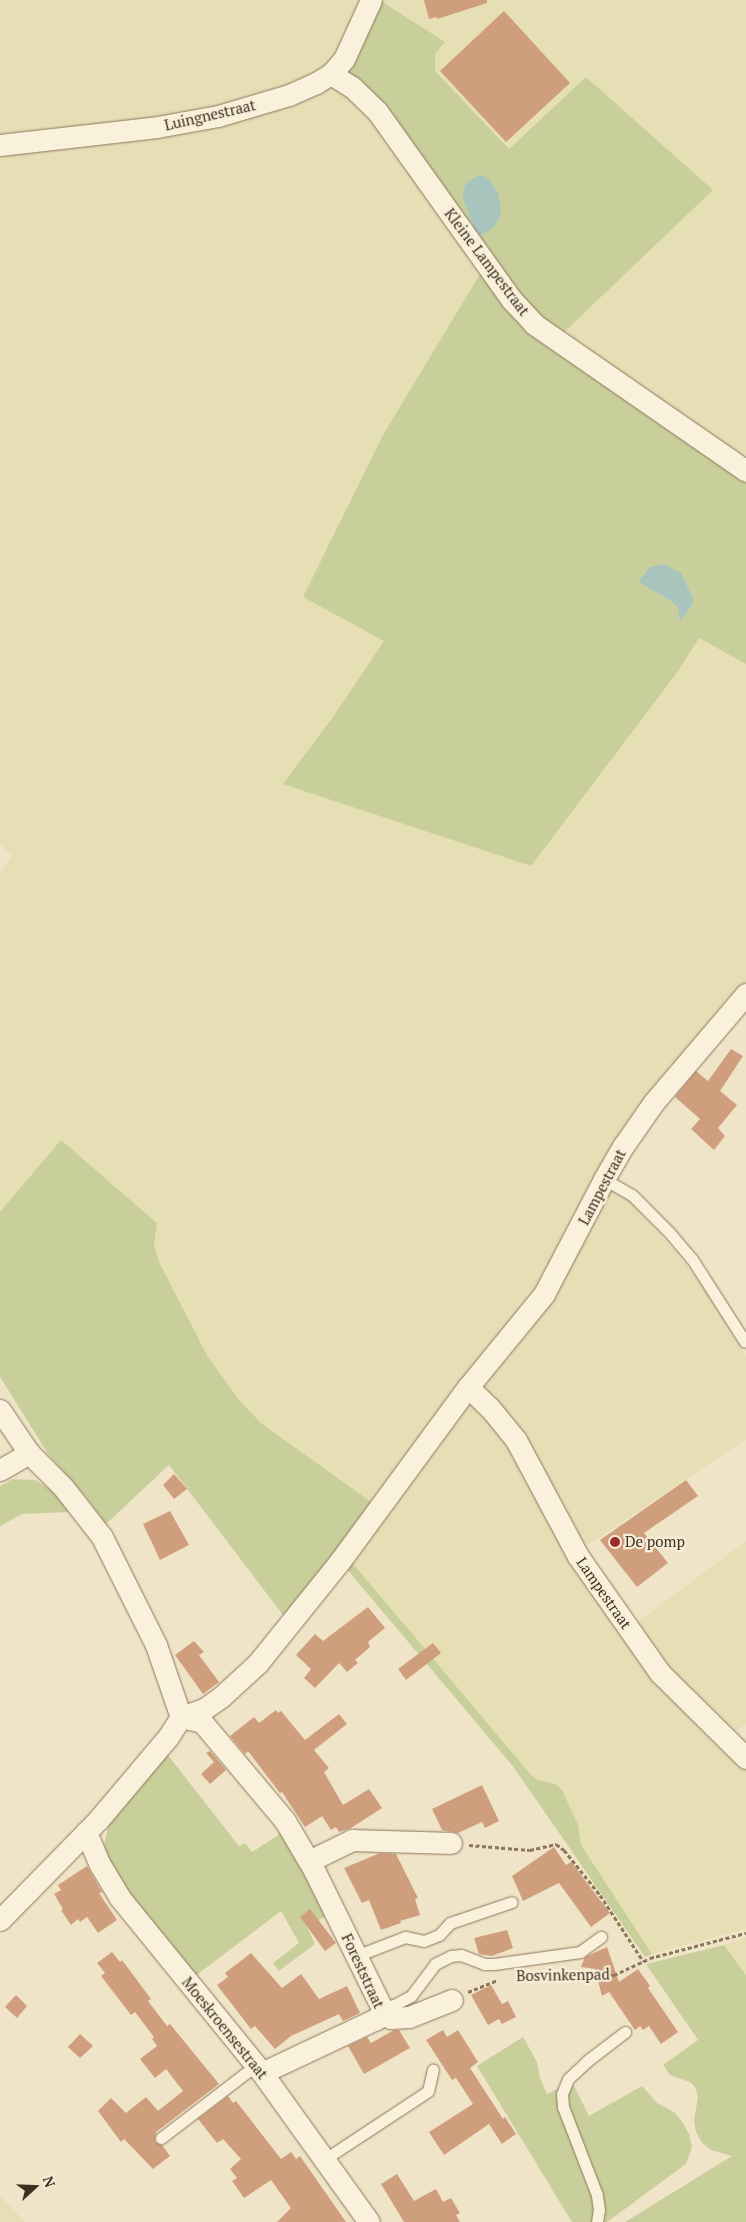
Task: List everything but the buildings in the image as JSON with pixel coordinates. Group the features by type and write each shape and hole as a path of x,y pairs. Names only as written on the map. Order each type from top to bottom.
{"street":[{"name":"Luingnestraat","path":"0,146 148,128 218,116 289,95 331,74 344,59 371,0"},
{"name":"Kleine Lampestraat","path":"331,74 357,91 377,111 511,299 534,324 746,471"},
{"name":"Lampestraat","path":"181,1717 204,1709 221,1697 258,1663 340,1561 468,1387 544,1294 604,1179 624,1145 654,1102 746,994"},
{"name":"Lampestraat","path":"468,1387 490,1408 516,1440 578,1556 660,1673 746,1758"},
{"path":"0,1410 29,1452 63,1487 102,1537 156,1645 181,1717 137,1774 86,1832 0,1920"},
{"path":"0,1470 29,1452"},
{"name":"Foreststraat","path":"181,1717 202,1722 285,1821 309,1861 383,2010 376,2019 259,2069"},
{"name":"Moeskroensestraat","path":"86,1832 99,1862 120,1898 259,2069 369,2222"},
{"path":"309,1861 352,1840 451,1843"},
{"path":"383,2010 390,2018 409,2017 452,2000"}],"lane":[{"path":"604,1179 632,1195 669,1232 692,1259 745,1342"},
{"path":"356,1956 405,1937 424,1941 439,1935 450,1923 512,1902"},
{"path":"383,2010 410,1996 435,1964 451,1956 462,1955 484,1964 494,1964 580,1952 600,1937"},
{"path":"597,2222 599,2210 597,2195 562,2107 562,2094 568,2079 587,2061 625,2032"},
{"path":"161,2138 259,2069"},
{"path":"325,2159 428,2091 433,2070"}],"path":[{"path":"451,1843 530,1850 556,1844 564,1850 600,1895 643,1961"},
{"name":"Bosvinkenpad","path":"524,1975 614,1975 643,1961 746,1933"},
{"name":"Bosvinkenpad","path":"452,2000 502,1978"}],"shaded area":[{"path":"0,0 362,0 343,41 329,62 300,84 219,108 0,138"},
{"path":"382,0 746,0 746,462 559,337 712,190 582,82 509,149 435,71 435,54 444,42"},
{"path":"335,86 349,91 483,269 383,435 303,597 384,641 333,717 284,783 678,671 699,638 746,664 746,985 542,1279 374,1504 262,1424 240,1401 208,1357 160,1264 154,1246 157,1223 62,1141 0,1212 0,872 12,856 0,844 0,151"},
{"path":"602,1192 613,1192 628,1199 673,1249 709,1294 746,1357 746,1439 582,1549 483,1385"},
{"path":"472,1404 494,1421 568,1551 746,1768 746,1929 652,1954 581,1845 578,1825 547,1781 538,1780 532,1776 350,1560 460,1408"},
{"path":"746,1541 746,1724 729,1735 632,1626"},
{"path":"746,1937 746,1975 724,1945"},
{"path":"0,2196 25,2222 0,2222"}],"green space":[{"path":"380,0 445,42 435,54 435,71 509,149 586,77 713,190 559,337 545,327 475,240 485,233 501,205 498,193 491,181 462,196 472,222 466,228 346,73"},
{"path":"483,269 512,316 746,477 746,664 699,638 678,671 531,866 283,784 333,717 384,641 303,597 383,435","holes":["682,574 693,598 681,621 678,608 671,601 638,582"]},
{"path":"61,1140 157,1223 154,1246 160,1264 208,1357 240,1401 262,1424 374,1504 286,1619 169,1465 106,1524 82,1492 48,1454 0,1377 0,1212"},
{"path":"13,1479 35,1480 56,1493 69,1512 22,1514 0,1526 0,1486"},
{"path":"350,1560 532,1776 538,1780 555,1784 562,1790 578,1825 581,1845 652,1954 645,1957 512,1765 345,1567"},
{"path":"167,1754 239,1846 245,1843 252,1852 286,1830 330,1913 307,1927 315,1944 279,1971 273,1963 299,1943 281,1911 194,1977 180,1962 116,1874 104,1845 109,1824"},
{"path":"724,1945 746,1975 746,2222 625,2222 732,2156 711,2150 702,2143 696,2132 694,2120 698,2097 695,2087 690,2082 670,2075 663,2065 698,2040 646,1964"},
{"path":"523,2037 537,2062 540,2078 547,2094 572,2082 589,2116 642,2086 657,2103 674,2112 683,2123 689,2134 692,2147 686,2164 607,2222 572,2222 477,2066"}],"water":[{"path":"483,175 491,181 498,193 501,205 500,217 493,228 480,236 474,229 462,196 466,183 477,176"},
{"path":"664,564 682,574 693,598 692,605 680,622 678,608 671,601 638,582 650,567"}],"place":[{"name":"De pomp","path":"615,1542"}]}
